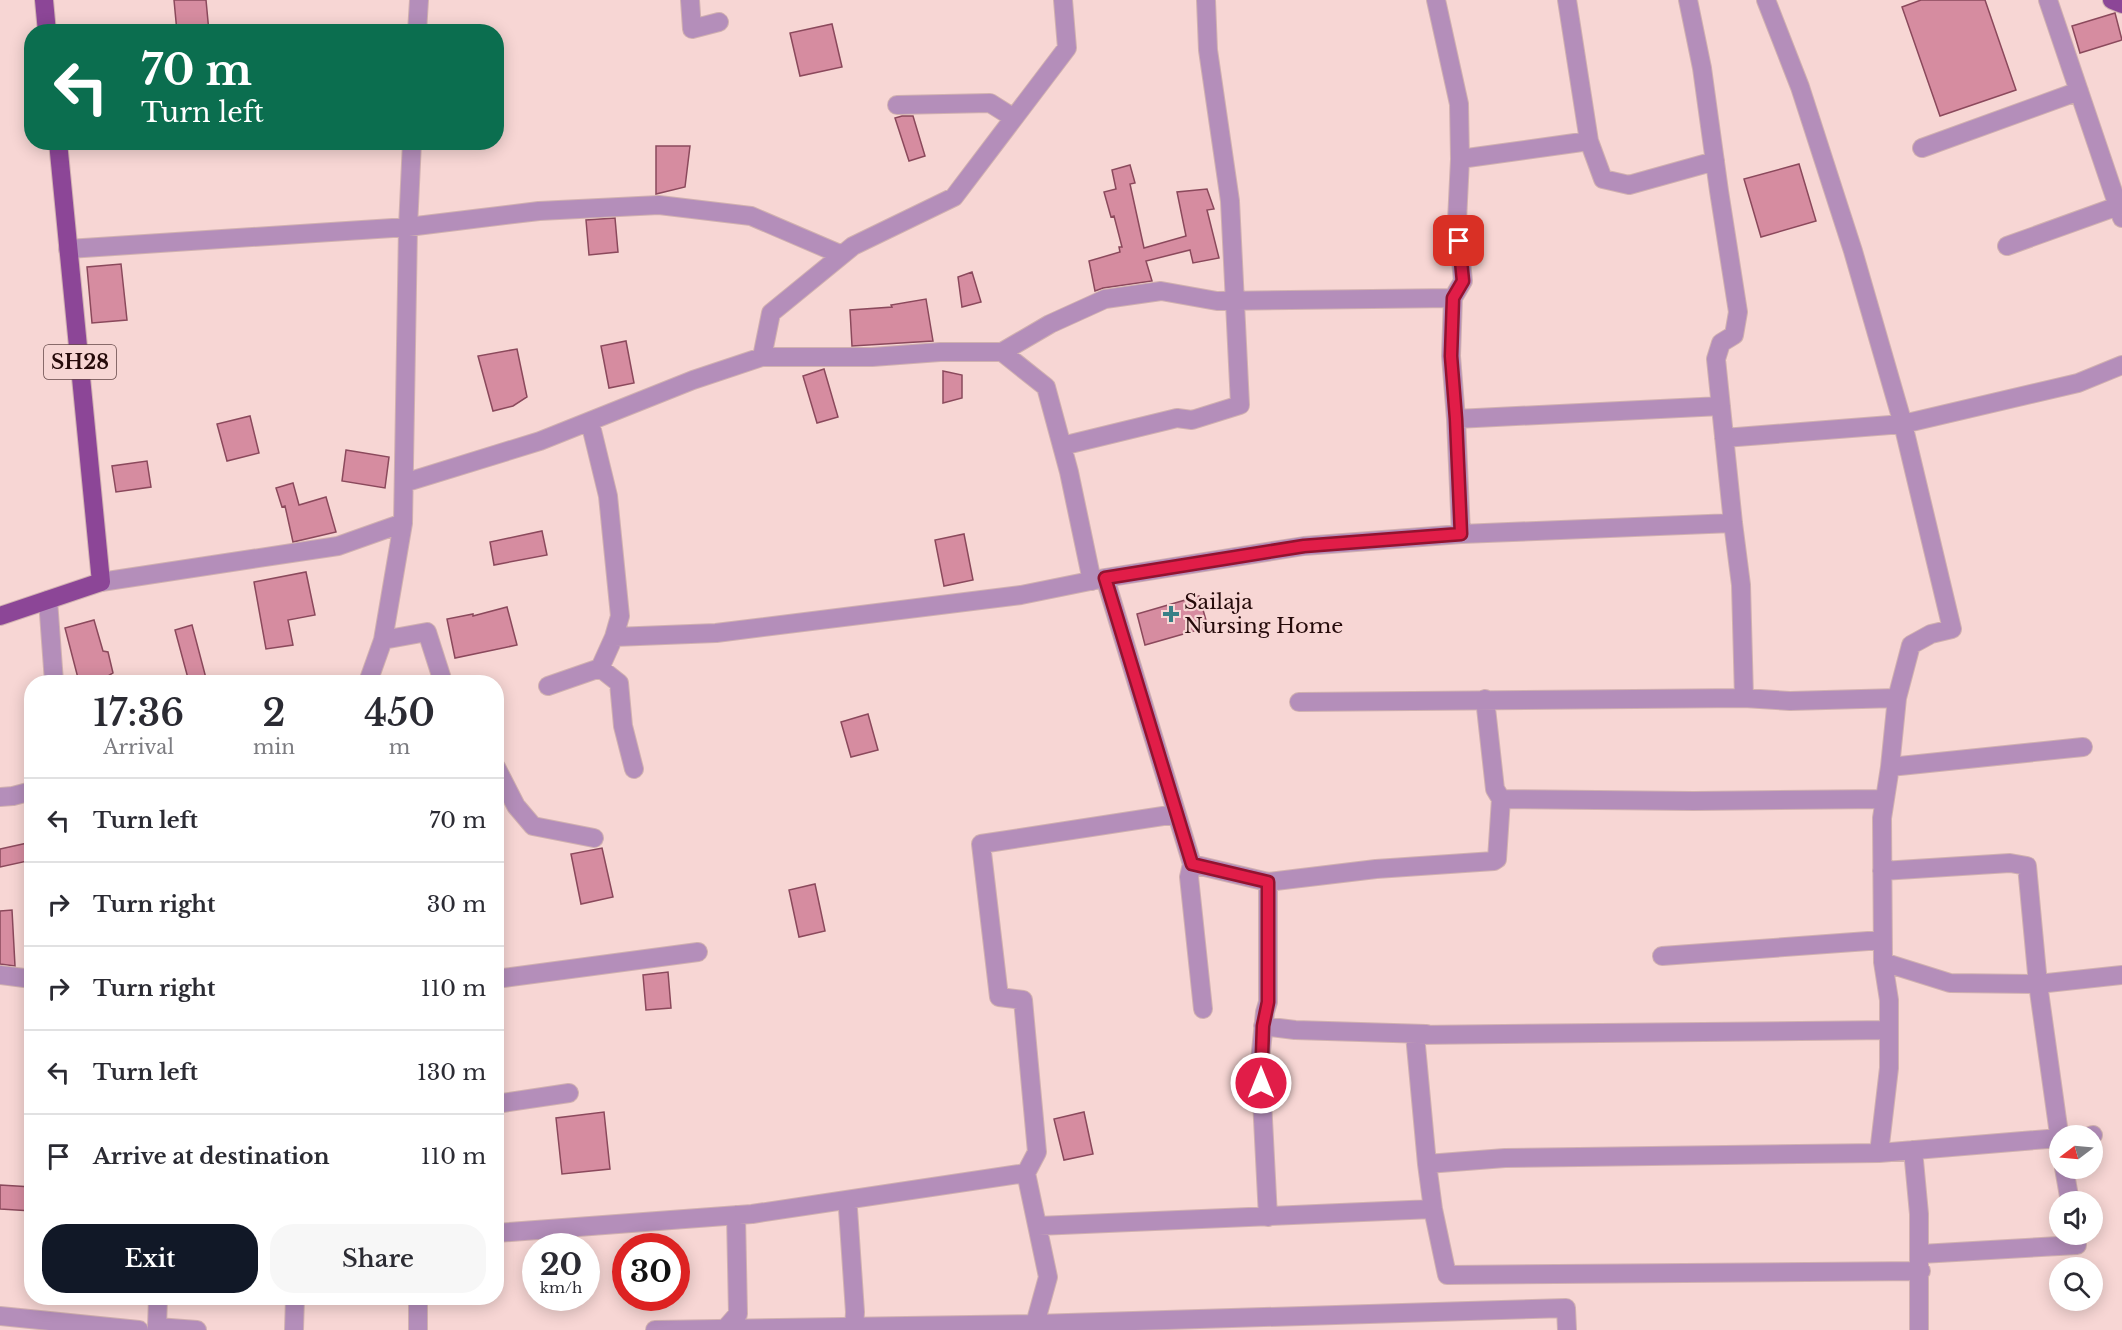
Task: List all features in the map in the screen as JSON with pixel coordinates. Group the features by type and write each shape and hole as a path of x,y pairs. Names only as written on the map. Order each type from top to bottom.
{"main road":[{"path":"44,0 46,24"},
{"path":"2112,0 2122,4"},
{"name":"SH28","path":"59,150 101,582"},
{"path":"0,616 101,582"}],"street":[{"path":"418,24 419,0"},
{"path":"690,0 692,29 719,21"},
{"path":"762,357 771,313 853,246 954,197 1067,48 1063,0"},
{"path":"1062,446 1177,418 1192,420 1240,405 1230,201 1208,50 1206,0"},
{"path":"1436,0 1459,104 1460,159 1457,221 1463,281 1453,298 1451,356 1461,534"},
{"path":"1567,0 1589,141 1603,179 1629,185 1715,160"},
{"path":"1688,0 1702,68 1738,312 1734,335 1721,343 1716,359 1732,523 1741,585 1744,698"},
{"path":"1766,0 1800,87 1853,251 1904,424 1952,629 1931,634 1911,645 1897,698 1882,818 1882,940 1889,1000 1889,1068 1879,1153"},
{"path":"2007,246 2120,211 2048,0"},
{"path":"1922,148 2079,92"},
{"path":"897,105 990,103 1014,118"},
{"path":"1460,159 1589,141"},
{"path":"370,675 383,640 403,523 408,227 412,150"},
{"path":"68,249 408,227 539,211 659,205 751,216 842,255"},
{"path":"404,483 540,441 693,380 762,357 872,357 940,352 1002,352 1050,324 1105,299 1161,291 1217,301 1453,298"},
{"path":"1002,352 1046,387 1099,579 1192,864 1189,877 1203,1009"},
{"path":"1724,438 1904,424 2078,382 2122,365"},
{"path":"1456,419 1721,406"},
{"path":"548,686 600,668 614,637 620,616 608,496 590,422"},
{"path":"101,582 338,546 403,523"},
{"path":"614,637 716,633 1020,595 1099,579 1304,546 1461,534 1732,523"},
{"path":"48,600 53,675"},
{"path":"383,640 427,632 441,675"},
{"path":"600,668 619,683 623,726 634,769"},
{"path":"1299,702 1744,698 1790,701 1897,698"},
{"path":"1192,864 1268,882 1376,869 1494,861 1497,859 1501,799 1495,789 1485,699"},
{"path":"1890,767 2083,747"},
{"path":"504,782 516,806 533,826 594,838"},
{"path":"0,797 24,792"},
{"path":"1501,799 1694,801 1884,799"},
{"path":"1036,1327 1048,1277 1026,1173 1038,1152 1023,1000 999,998 981,844 1176,814"},
{"path":"1882,871 2010,863 2027,866 2038,984 2057,1125"},
{"path":"1268,882 1268,1002 1260,1061 1268,1217"},
{"path":"1662,956 1882,940"},
{"path":"504,978 698,952"},
{"path":"1883,962 1950,983 2038,984 2122,975"},
{"path":"0,975 24,978"},
{"path":"1263,1026 1365,1033 1464,1034"},
{"path":"1889,1030 1415,1035 1427,1164 1433,1209 1447,1275 1921,1262 2077,1245"},
{"path":"504,1103 569,1093"},
{"path":"1427,1164 1505,1158 1879,1153 2049,1140"},
{"path":"1913,1150 1921,1262 1919,1330"},
{"path":"504,1232 736,1215 1026,1173"},
{"path":"846,1200 854,1329"},
{"path":"1038,1226 1433,1209"},
{"path":"724,1330 738,1314 736,1215"},
{"path":"158,1305 157,1328 197,1330"},
{"path":"294,1330 295,1305"},
{"path":"417,1305 418,1330"},
{"path":"655,1330 1036,1327 1566,1308 1567,1330"},
{"path":"0,1316 139,1330"},
{"path":"277,1330 282,1330"}],"building":[{"path":"174,0 206,0 208,24 176,24"},
{"path":"1921,0 1985,0 2016,90 1940,116 1902,7"},
{"path":"2115,13 2122,40 2080,53 2072,26"},
{"path":"832,24 842,67 800,76 790,33"},
{"path":"913,116 925,156 909,161 895,118"},
{"path":"656,146 690,146 685,187 656,194"},
{"path":"1799,164 1816,221 1761,237 1744,179"},
{"path":"1130,165 1135,183 1130,184 1144,248 1186,236 1177,192 1207,189 1214,209 1207,210 1219,258 1193,263 1190,250 1146,261 1152,281 1095,291 1089,261 1120,252 1119,247 1122,247 1114,216 1111,217 1104,192 1116,189 1112,170"},
{"path":"615,218 618,252 589,255 586,220"},
{"path":"121,264 127,320 92,323 87,267"},
{"path":"972,272 981,302 962,307 958,277"},
{"path":"926,299 933,341 852,346 850,310 892,307 891,305"},
{"path":"626,341 634,383 609,388 601,346"},
{"path":"517,349 527,397 513,406 493,411 478,356"},
{"path":"824,369 838,417 817,423 803,376"},
{"path":"943,371 962,375 962,398 943,403"},
{"path":"250,416 259,453 227,461 217,424"},
{"path":"346,450 389,457 385,488 342,481"},
{"path":"147,461 151,487 116,492 112,466"},
{"path":"293,483 299,505 326,497 336,532 293,542 285,506 282,507 276,488"},
{"path":"542,531 547,555 494,565 490,542"},
{"path":"964,534 973,580 944,586 935,540"},
{"path":"306,572 315,615 288,620 293,645 266,649 254,582"},
{"path":"1199,596 1208,627 1145,645 1137,614"},
{"path":"507,607 517,645 455,658 447,619 473,614 473,616"},
{"path":"94,620 103,651 108,652 113,673 110,675 77,675 65,628"},
{"path":"192,625 205,675 187,675 175,630"},
{"path":"868,714 878,750 851,757 841,722"},
{"path":"24,844 24,862 0,867 0,849"},
{"path":"602,848 613,897 581,904 571,854"},
{"path":"815,884 825,931 799,937 789,890"},
{"path":"12,910 15,966 0,964 0,911"},
{"path":"668,972 671,1008 646,1010 643,975"},
{"path":"604,1112 610,1169 562,1174 556,1118"},
{"path":"1084,1112 1093,1154 1064,1160 1054,1119"},
{"path":"0,1185 24,1186 24,1210 0,1209"}],"place":[{"name":"Sailaja Nursing Home","path":"1171,614"}],"route":[{"path":"1261,1083 1263,1026 1268,1002 1268,882 1192,864 1105,578 1304,546 1461,534 1451,356 1453,298 1463,281 1459,241"}]}
